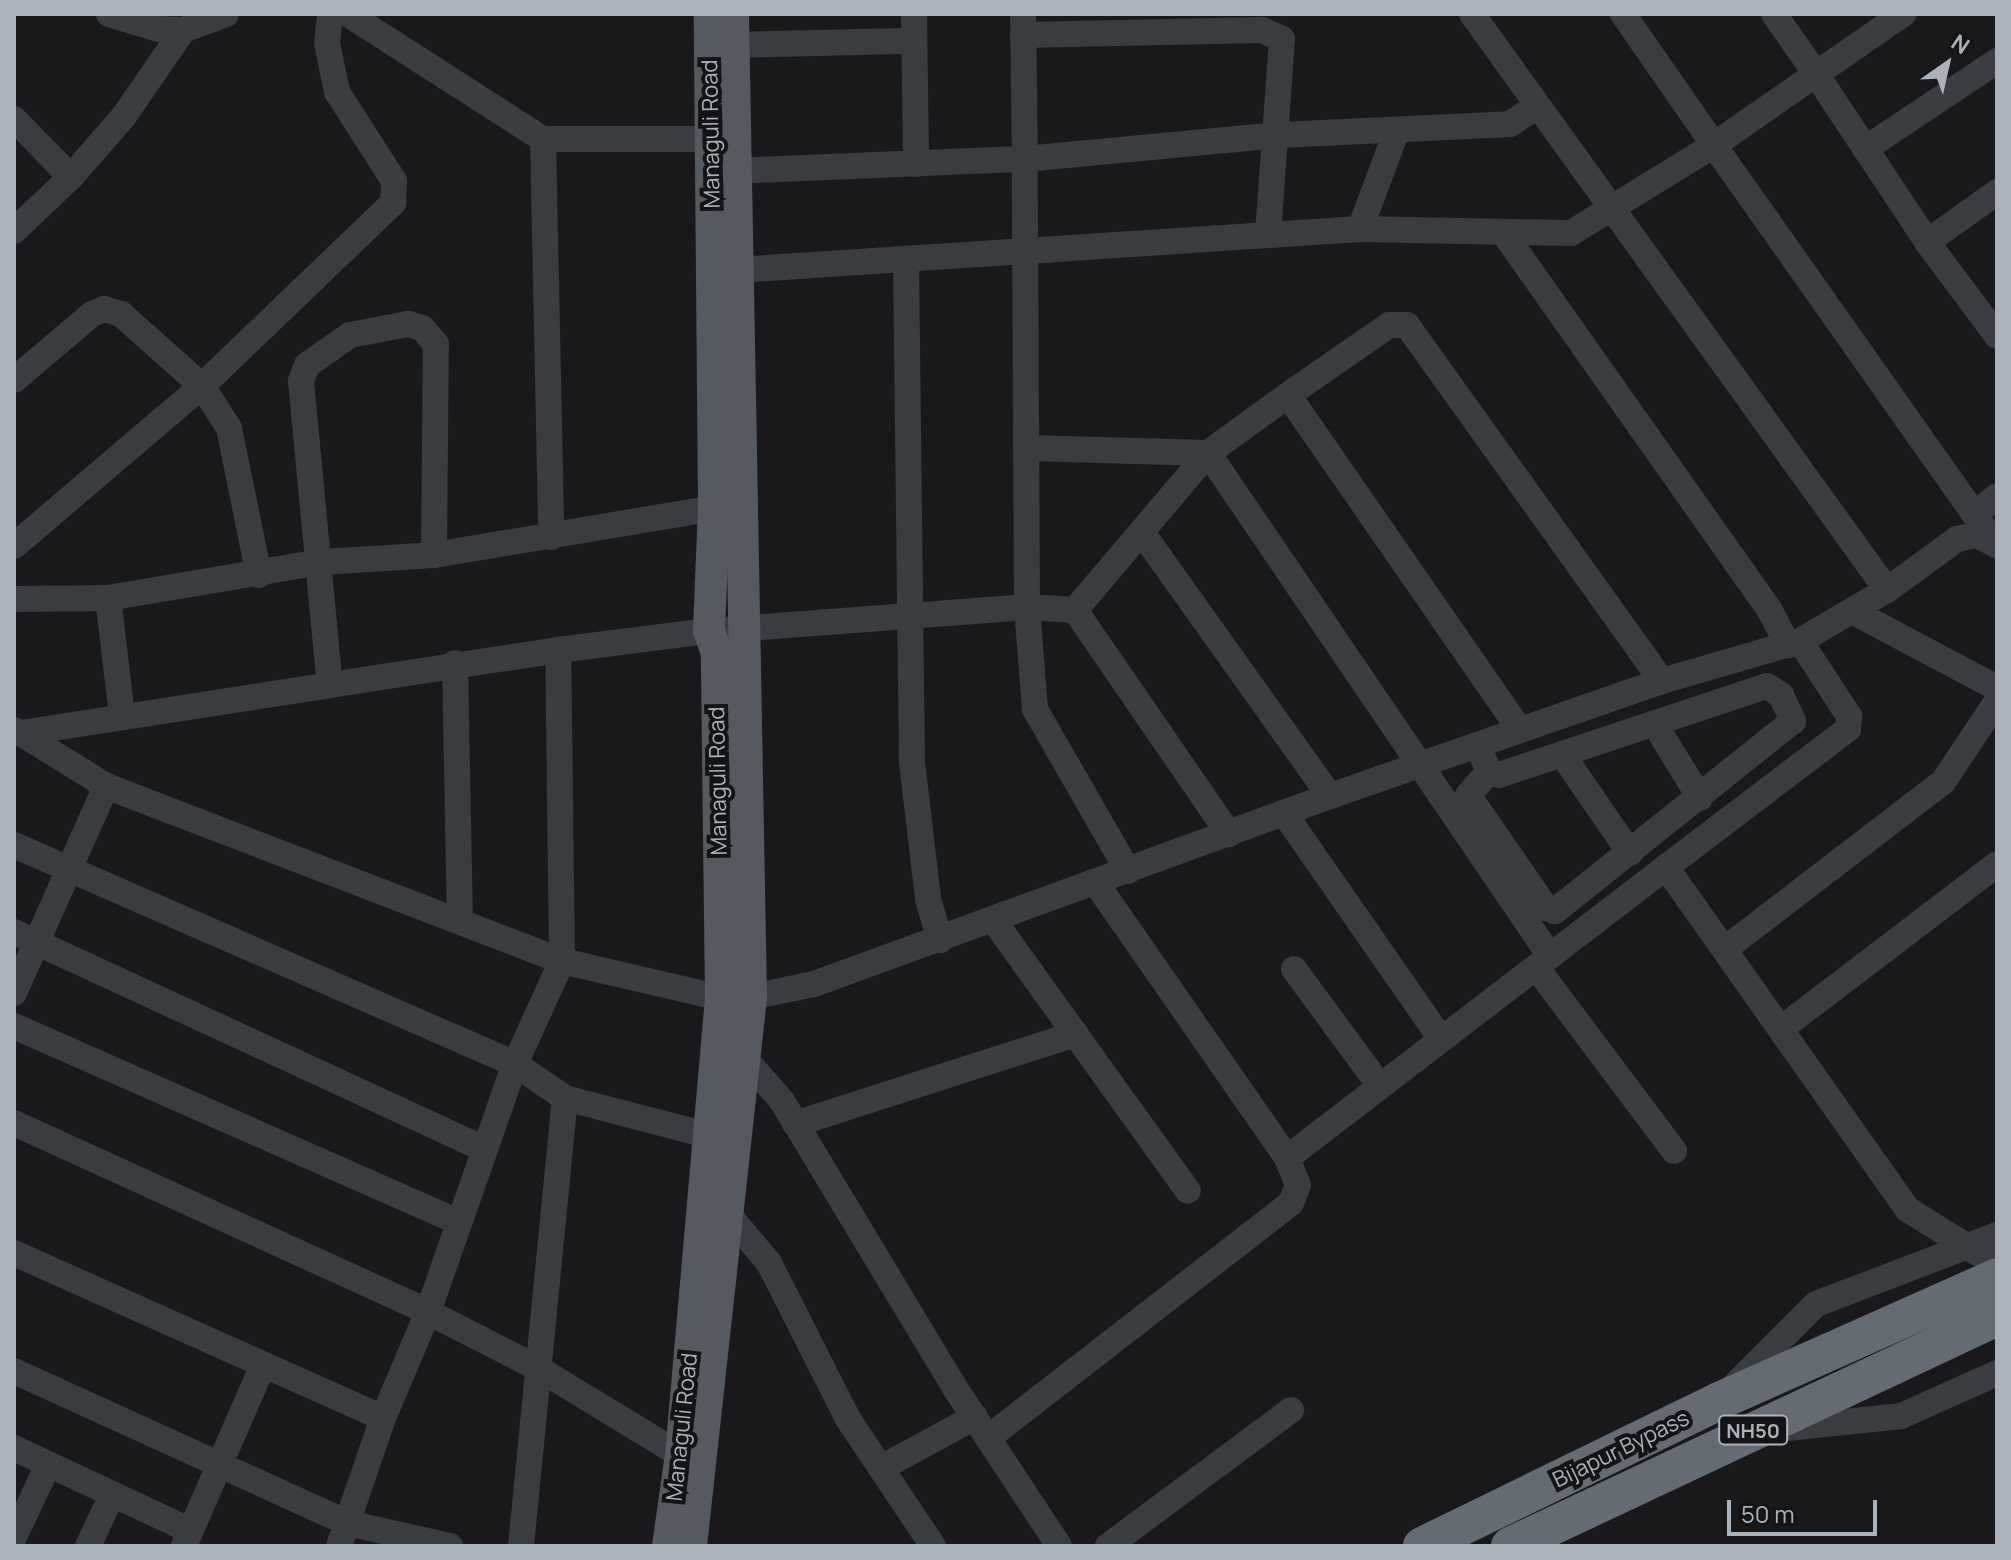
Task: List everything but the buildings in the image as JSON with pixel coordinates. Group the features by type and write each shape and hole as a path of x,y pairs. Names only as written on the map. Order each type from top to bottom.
{"highway":[{"name":"Bijapur Bypass","path":"1422,1546 1719,1401 1997,1277"},
{"name":"Bijapur Bypass","path":"1510,1546 1997,1317"}],"main road":[{"name":"Managuli Road","path":"691,1546 747,1061 736,998 717,653 709,631 714,508 710,14"},
{"name":"Managuli Road","path":"668,1546 681,1455 711,1136 736,998 743,628 732,29"}],"street":[{"path":"109,14 158,29 183,30 226,14"},
{"path":"14,546 202,386 393,203 394,181 337,92 327,43 330,14"},
{"path":"348,14 543,139 711,139"},
{"path":"914,14 916,164"},
{"path":"1472,14 1887,590"},
{"path":"1623,14 1997,545"},
{"path":"1774,14 1927,242 1997,336"},
{"path":"737,270 1360,229 1571,233 1613,210 1714,145 1903,14"},
{"path":"1128,871 1035,709 1027,607 1023,24 1272,31 1282,39 1279,135 1268,235"},
{"path":"732,29 914,41"},
{"path":"14,231 71,177 124,116 183,30"},
{"path":"1865,149 1997,61"},
{"path":"734,171 1025,159 1279,135 1510,124 1538,106"},
{"path":"14,119 71,177"},
{"path":"1360,229 1397,130"},
{"path":"543,139 551,537"},
{"path":"1927,242 1997,192"},
{"path":"1287,1158 1850,725 1503,232"},
{"path":"906,260 907,618 912,762 928,899 940,940"},
{"path":"14,380 104,309 121,314 202,386 229,428 259,575"},
{"path":"330,685 302,374 350,335 408,324 422,328 436,344 434,555"},
{"path":"1075,610 1143,534 1208,453 1389,325 1407,325 1662,681"},
{"path":"1288,395 1520,730"},
{"path":"1027,448 1208,453"},
{"path":"1208,453 1424,764 1543,961 1674,1151"},
{"path":"1975,514 1997,496"},
{"path":"14,599 108,598 259,575 321,562 434,555 714,508"},
{"path":"1143,534 1330,796"},
{"path":"17,731 106,786 460,918 562,961 736,998 814,984 994,921 1330,796 1662,681 1794,643 1887,590 1957,539 1976,535 1997,545"},
{"path":"108,598 122,716"},
{"path":"17,731 330,685 455,663 709,631 1027,607 1075,610"},
{"path":"1075,610 1229,834"},
{"path":"1852,611 1997,688"},
{"path":"343,1535 383,1418 428,1312 456,1221 515,1064 562,961 558,650"},
{"path":"455,663 460,918"},
{"path":"1764,687 1781,695 1791,726 1630,853 1549,911 1468,795 1489,772 1499,775 1764,687"},
{"path":"1725,949 1943,782 1997,701"},
{"path":"1654,723 1700,798"},
{"path":"1478,745 1489,772"},
{"path":"1562,754 1630,853"},
{"path":"14,993 26,936 67,872 106,786"},
{"path":"1284,813 1441,1039"},
{"path":"14,845 67,872 515,1064 565,1098 711,1136"},
{"path":"1782,1028 1997,864"},
{"path":"1666,867 1907,1209 1997,1265"},
{"path":"881,1468 982,1427 1291,1203 1298,1185 1287,1158 1096,883"},
{"path":"994,921 1188,1191"},
{"path":"26,936 484,1149"},
{"path":"1294,969 1380,1086"},
{"path":"14,1026 456,1221"},
{"path":"795,1124 1076,1034"},
{"path":"747,1061 795,1124 1059,1546"},
{"path":"521,1546 536,1367 565,1098"},
{"path":"14,1123 428,1312 536,1367 681,1455"},
{"path":"729,1215 769,1263 848,1419 933,1546"},
{"path":"1719,1401 1816,1304 1968,1249 1997,1235"},
{"path":"14,1253 383,1418"},
{"path":"14,1448 112,1495 187,1539 222,1466 263,1365"},
{"path":"14,1371 222,1466 343,1535 450,1546"},
{"path":"1749,1432 1901,1416 1997,1373"},
{"path":"1108,1546 1291,1410"},
{"path":"14,1537 48,1465"},
{"path":"88,1546 112,1495"}]}
